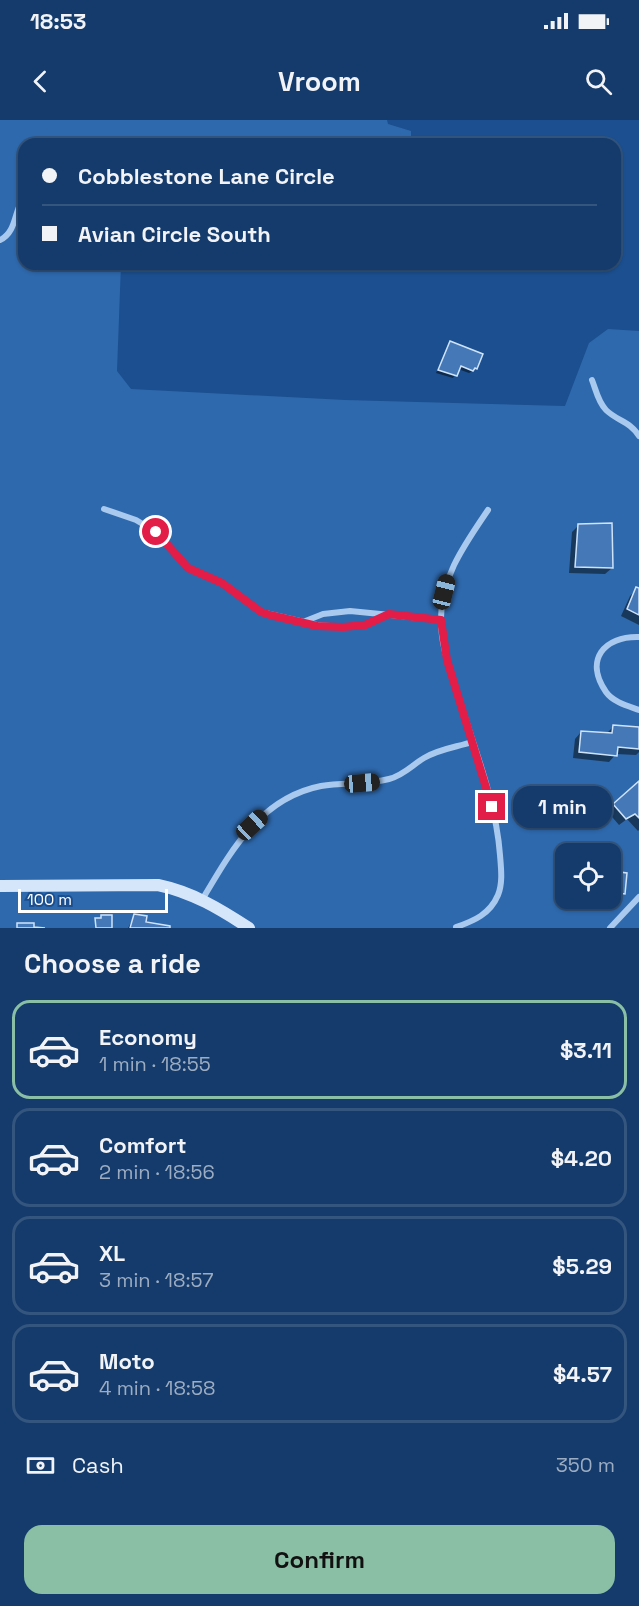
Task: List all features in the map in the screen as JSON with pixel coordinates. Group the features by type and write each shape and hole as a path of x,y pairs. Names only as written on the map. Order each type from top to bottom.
{"main road":[{"path":"0,886 158,885 178,889 202,900 249,928"}],"street":[{"path":"0,240 6,237 18,212"},
{"path":"592,380 601,404 608,412 625,420 639,436"},
{"path":"104,510 136,520 156,532 188,568 222,583 261,612 301,623 355,626 376,621 389,614"},
{"path":"456,927 472,921 489,910 499,893 501,882 497,827 445,653 441,620 444,592 453,564 488,510"},
{"path":"301,623 323,614 339,611 441,620"},
{"path":"639,637 612,640 604,646 598,664 606,692 619,702 639,710"},
{"path":"202,900 238,841 260,817 282,800 321,786 376,782 392,778 436,752 472,742"},
{"path":"610,928 639,897"}],"shaded area":[{"path":"0,120 387,120 388,124 411,131 411,138 18,138 18,270 121,270 117,371 131,389 345,400 565,406 589,343 608,329 639,331 639,928 0,928"}],"building":[{"path":"450,341 483,354 477,369 473,371 461,366 457,376 438,370"},
{"path":"612,523 613,568 575,567 578,524"},
{"path":"636,587 639,588 639,615 627,609"},
{"path":"613,725 639,727 639,749 618,747 617,756 579,752 581,731 612,733"},
{"path":"639,781 639,818 635,814 626,819 613,804"},
{"path":"621,872 627,873 625,894 621,893"},
{"path":"134,914 147,916 146,922 170,926 170,928 130,928"},
{"path":"101,915 112,915 112,928 96,928 95,918 101,918"},
{"path":"17,923 34,923 34,927 45,928 17,928"}],"route":[{"path":"156,532 188,568 222,583 261,612 270,615 317,626 343,627 365,625 389,614 441,620 441,634 447,660 492,807"}]}
